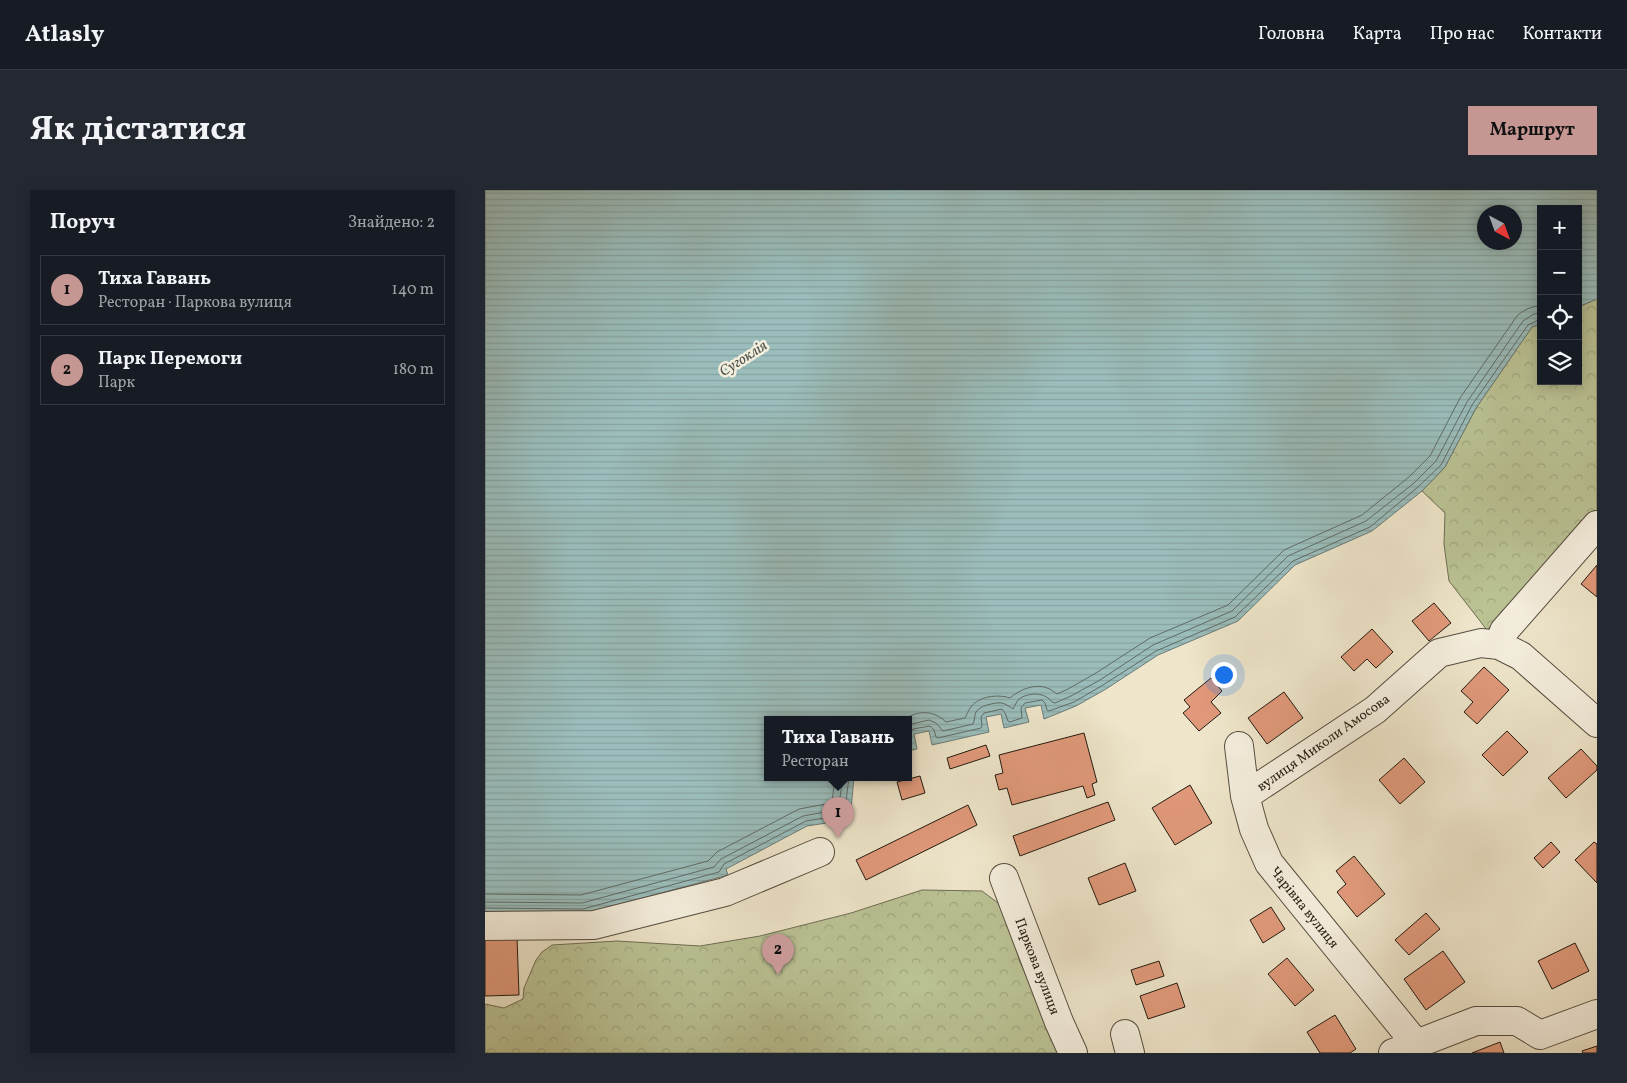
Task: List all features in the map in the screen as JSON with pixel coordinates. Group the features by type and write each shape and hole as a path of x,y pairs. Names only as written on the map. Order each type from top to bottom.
{"street":[{"path":"1597,526 1504,631 1499,644 1521,656 1597,723"},
{"name":"вулиця Миколи Амосова","path":"1245,796 1375,710 1439,653 1481,643 1499,644"},
{"name":"Чарівна вулиця","path":"1239,746 1245,796 1254,828 1269,863 1405,1049"},
{"path":"485,926 595,925 725,892 820,852"},
{"name":"Паркова вулиця","path":"1004,878 1059,1022 1073,1053"},
{"path":"1405,1049 1476,1021 1517,1021 1544,1044 1597,1014"}],"green space":[{"path":"1597,299 1597,510 1487,630 1449,581 1444,544 1445,513 1422,491 1445,467 1476,408 1532,327 1537,325 1537,385 1582,385 1582,305"},
{"path":"922,890 982,891 1002,906 1020,962 1062,1053 485,1053 485,1004 504,1008 523,999 524,988 536,960 542,952 552,945 617,941 700,946 760,936 851,913"}],"water":[{"name":"Сугоклія","path":"485,190 1597,190 1597,299 1582,305 1582,205 1537,205 1537,325 1532,327 1476,408 1445,467 1422,491 1372,531 1295,565 1238,621 1158,655 1076,706 1044,719 1041,705 1025,708 1029,722 1004,728 1001,714 986,717 989,732 932,745 929,731 914,734 917,749 912,750 912,716 764,716 764,781 854,781 850,820 836,827 833,822 807,826 726,869 728,875 583,914 485,913"}],"building":[{"path":"1597,565 1597,597 1581,584"},
{"path":"1434,603 1451,623 1429,641 1412,621"},
{"path":"1372,629 1393,652 1376,668 1367,659 1354,671 1341,657"},
{"path":"1484,667 1509,690 1477,724 1464,712 1473,702 1461,691"},
{"path":"1211,678 1222,691 1211,702 1221,713 1199,731 1183,713 1190,707 1184,700"},
{"path":"1284,692 1303,718 1267,744 1248,718"},
{"path":"1507,731 1528,752 1503,776 1482,755"},
{"path":"1084,733 1097,782 1092,784 1095,795 1087,798 1083,786 1012,805 1007,788 999,790 995,775 1003,773 999,755"},
{"path":"986,745 990,756 950,769 947,758"},
{"path":"1581,749 1597,766 1597,770 1566,798 1548,778"},
{"path":"1404,758 1425,782 1400,804 1379,780"},
{"path":"920,776 925,793 902,800 897,782 912,781 912,778"},
{"path":"1190,785 1212,823 1175,845 1152,808"},
{"path":"1108,802 1115,820 1020,856 1013,836"},
{"path":"968,805 977,825 866,880 856,860"},
{"path":"1551,842 1560,852 1543,868 1534,858"},
{"path":"1594,842 1597,844 1597,883 1575,860"},
{"path":"1354,856 1385,894 1357,917 1337,892 1346,884 1336,871"},
{"path":"1125,863 1136,891 1099,905 1088,878"},
{"path":"1271,907 1285,929 1263,943 1250,920"},
{"path":"1426,913 1440,929 1409,955 1395,940"},
{"path":"517,937 519,995 485,996 485,938"},
{"path":"1575,943 1589,971 1552,989 1538,961"},
{"path":"1443,951 1465,982 1426,1010 1404,979"},
{"path":"1287,958 1314,990 1295,1006 1268,974"},
{"path":"1159,961 1164,976 1136,985 1131,970"},
{"path":"1177,983 1185,1007 1148,1019 1140,996"},
{"path":"1335,1015 1356,1049 1350,1053 1320,1053 1307,1032"},
{"path":"1500,1042 1504,1053 1472,1053"},
{"path":"1597,1046 1597,1053 1583,1053 1582,1051"}],"place":[{"name":"Тиха Гавань","path":"838,838"},
{"name":"Парк Перемоги","path":"778,975"}]}
